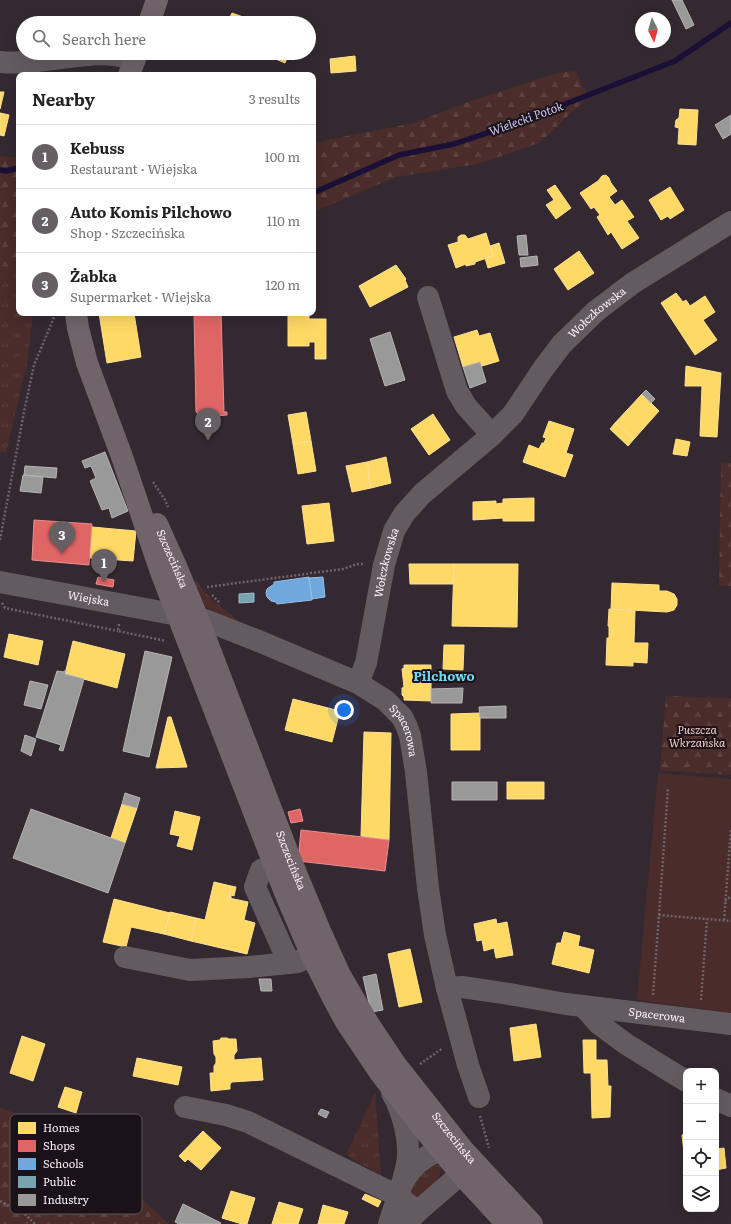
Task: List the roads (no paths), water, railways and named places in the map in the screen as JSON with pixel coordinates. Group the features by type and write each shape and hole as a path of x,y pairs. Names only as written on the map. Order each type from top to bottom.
{"main road":[{"path":"151,16 157,0"},
{"name":"Szczecińska","path":"76,316 87,364 122,454 168,546 188,617 283,864 320,952 326,985 346,1022 381,1074 422,1128 461,1174 507,1224"},
{"name":"Szczecińska","path":"320,952 340,975 392,1060 464,1151 532,1224"}],"street":[{"path":"0,62 40,60"},
{"name":"Wołczkowska","path":"358,683 366,663 384,565 394,531 404,514 422,494 492,435 513,414 543,368 562,344 596,311 633,283 731,222"},
{"path":"428,297 457,391 466,406 492,435"},
{"name":"Wiejska","path":"0,582 188,617"},
{"name":"Spacerowa","path":"188,617 244,635 358,683 385,700 402,717 407,727 416,772 428,888 435,935 460,1036 479,1097"},
{"path":"283,864 261,870 255,887 289,963"},
{"path":"125,957 190,970 249,967 297,962 320,952"},
{"name":"Spacerowa","path":"447,988 462,987 583,1006 731,1024"},
{"path":"583,1006 599,1024 626,1044 683,1079"},
{"path":"381,1074 395,1098 402,1116 407,1144 407,1163 389,1224"},
{"path":"719,1100 731,1106"},
{"path":"185,1107 226,1115 248,1122 400,1189 412,1218 461,1174 466,1161 464,1151 454,1148 433,1154 419,1162 409,1172 400,1189"}],"waterway":[{"name":"Wielecki Potok","path":"316,192 399,155 454,144 517,123 675,61 731,23"},
{"name":"Wielecki Potok","path":"0,170 6,171 16,169"}],"place":[{"name":"Auto Komis Pilchowo","path":"208,441"},
{"name":"Żabka","path":"62,554"},
{"name":"Kebuss","path":"104,582"}],"district":[{"name":"Pilchowo","path":"444,676"}],"park label":[{"name":"Puszcza Wkrzańska","path":"697,736"}]}
